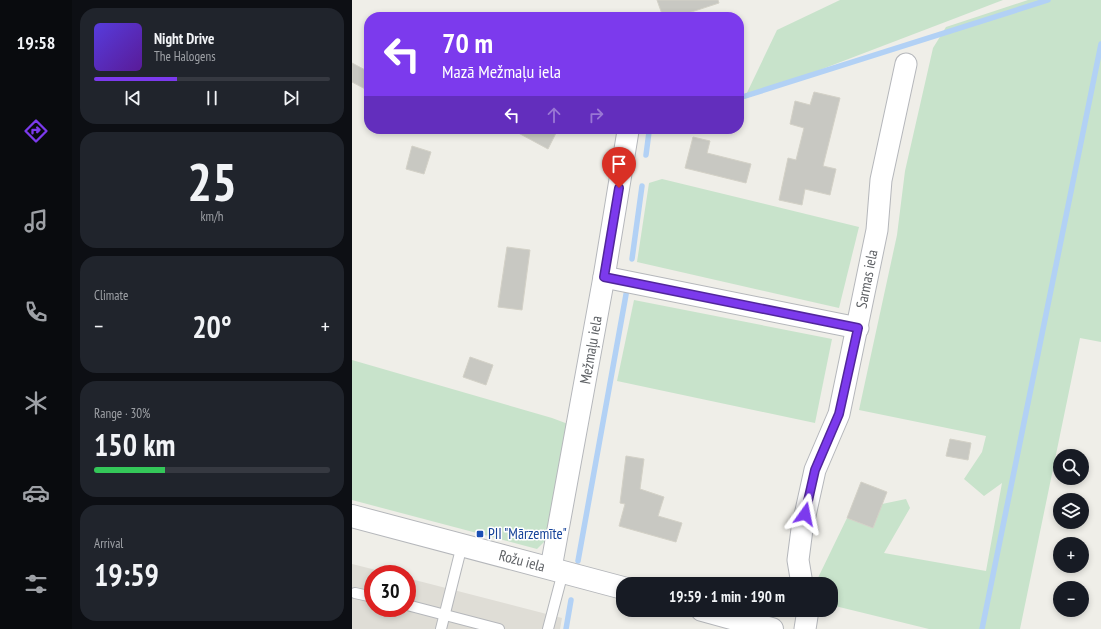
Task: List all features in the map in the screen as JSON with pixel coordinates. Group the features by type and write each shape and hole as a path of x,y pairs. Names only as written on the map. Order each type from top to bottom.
{"street":[{"name":"Sarmas iela","path":"801,577 798,560 804,522 815,470 839,414 858,328 877,230 881,180 906,64"},
{"name":"Mežmaļu iela","path":"557,570 628,134"},
{"path":"604,277 858,328"},
{"name":"Rožu iela","path":"352,516 616,586"},
{"path":"728,617 772,629"},
{"path":"805,629 807,617"}],"lane":[{"path":"440,629 462,545"},
{"path":"548,629 557,570"},
{"path":"355,593 364,595"},
{"path":"416,607 499,629"}],"shaded area":[{"path":"352,564 364,567 364,617 416,617 416,580 562,618 560,629 352,629"}],"green space":[{"path":"840,0 1003,0 744,99 777,30"},
{"path":"1028,0 1101,0 1101,342 1080,338 1057,449 1053,449 1053,469 1020,629 929,629 838,607 838,577 818,577 847,518 873,528 882,504 906,499 910,508 884,553 986,571 1002,483 984,496 964,479 982,452 986,436 859,410 897,235 905,171 933,48 946,27"},
{"path":"662,179 859,227 839,308 637,262 649,183"},
{"path":"634,300 832,339 815,423 617,381"},
{"path":"352,360 552,418 568,424 550,536 537,549 352,500"}],"building":[{"path":"657,0 718,0 719,3 691,12 661,12"},
{"path":"352,63 364,69 364,88 352,82"},
{"path":"814,92 840,98 823,166 836,169 830,195 805,189 802,205 779,200 788,158 796,160 804,128 790,124 795,101 810,105"},
{"path":"520,134 556,134 548,149"},
{"path":"693,137 710,141 707,153 751,164 746,183 685,168"},
{"path":"412,146 431,152 424,174 406,169"},
{"path":"507,247 530,250 522,310 498,307"},
{"path":"470,357 493,365 486,385 463,377"},
{"path":"950,439 971,443 968,460 946,456"},
{"path":"626,456 644,459 640,489 664,497 658,516 682,523 676,542 619,526 625,504 620,503"},
{"path":"861,482 887,492 873,528 847,518"}],"waterway":[{"path":"744,96 1048,0"},
{"path":"982,629 1101,44"},
{"path":"646,155 649,134"},
{"path":"632,259 642,186"},
{"path":"578,561 627,289"},
{"path":"566,629 571,600"}],"place":[{"name":"PII \"Mārzemīte\"","path":"480,534"}],"route":[{"path":"619,188 604,277 858,328 839,414 815,470 805,514"}]}
